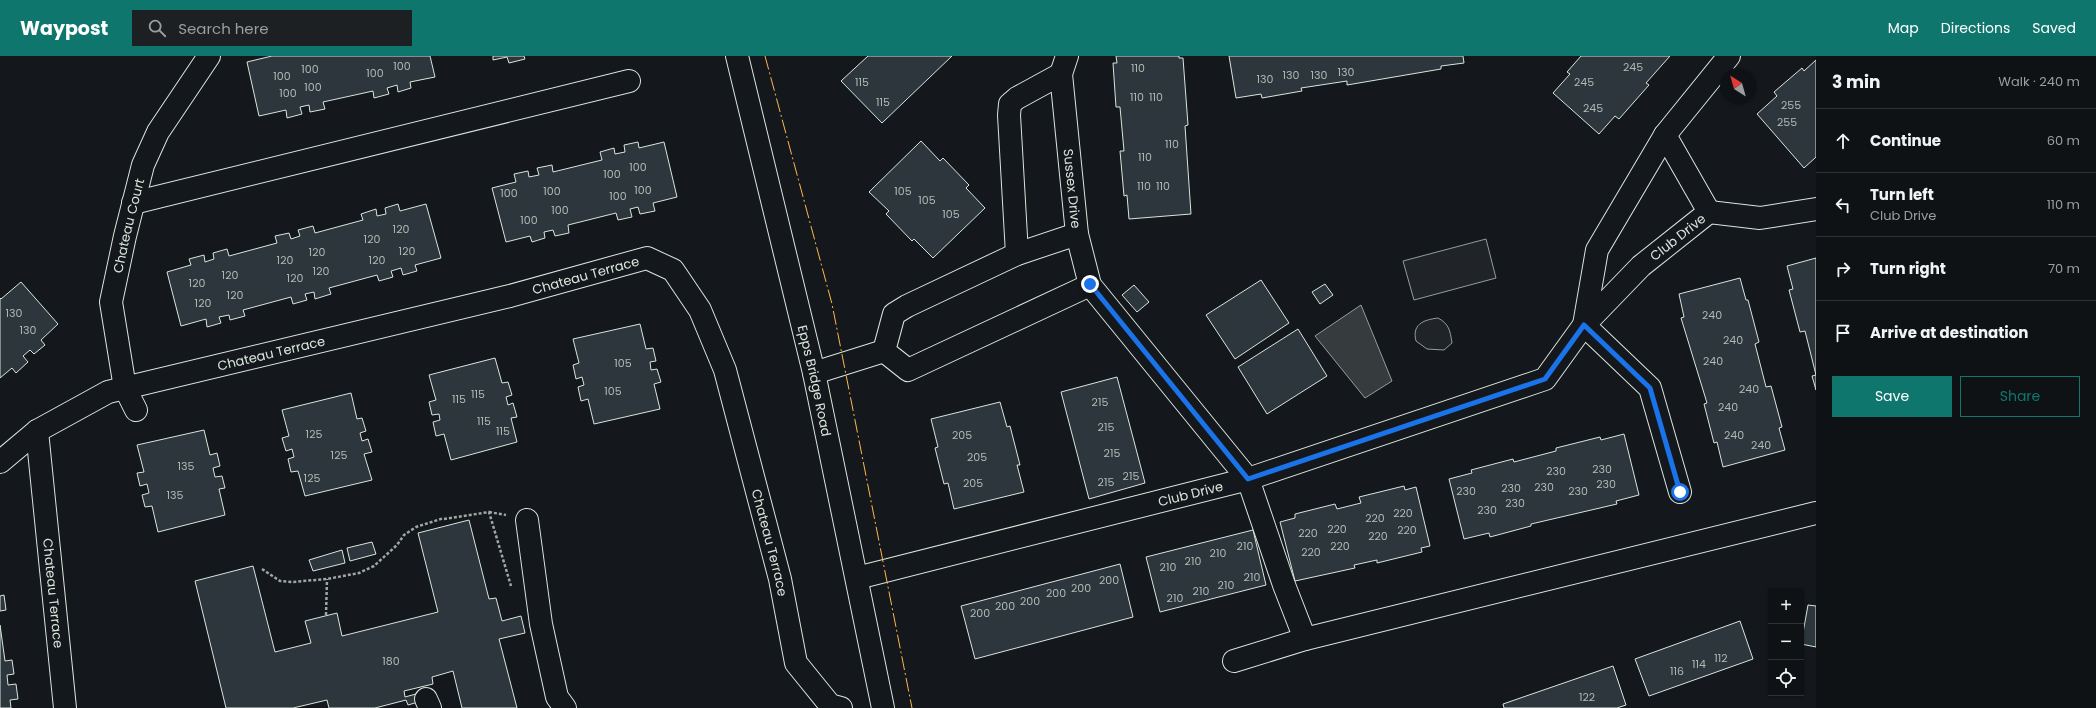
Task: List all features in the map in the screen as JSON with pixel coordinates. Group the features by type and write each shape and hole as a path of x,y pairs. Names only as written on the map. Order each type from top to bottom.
{"street":[{"name":"Chateau Court","path":"136,410 125,388 111,302 133,203 144,165 158,132 209,56"},
{"name":"Epps Bridge Road","path":"737,56 814,373 883,708"},
{"name":"Club Drive","path":"1584,325 1597,250 1665,135 1729,56"},
{"path":"1017,254 1008,115 1010,104 1064,65"},
{"name":"Sussex Drive","path":"884,351 894,314 907,306 1017,254 1077,234 1064,65"},
{"path":"133,203 629,81"},
{"name":"Club Drive","path":"857,578 1248,479 1545,379 1584,325 1642,266 1709,212 1665,135"},
{"path":"1709,212 1760,218 1816,209"},
{"path":"1077,234 1090,284 1248,479 1284,585 1305,639"},
{"name":"Chateau Terrace","path":"0,462 36,432 108,392 510,296 648,258 673,270 700,310 725,370 780,579 796,663 829,707"},
{"path":"814,373 884,351 908,370 1090,284"},
{"path":"1584,325 1650,388 1680,492"},
{"name":"Chateau Terrace","path":"36,432 65,708"},
{"path":"1234,661 1305,639 1816,513"},
{"path":"528,520 541,624 557,697 565,708"}],"path":[{"path":"262,569 280,581 292,582 327,579 359,573 374,566 397,545 404,535 416,527 442,519 489,512 511,587"},
{"path":"326,615 327,579"}],"shaded area":[{"path":"1486,239 1496,278 1414,300 1403,261"},
{"path":"1361,305 1392,381 1365,398 1315,336"},
{"path":"1438,318 1445,323 1448,328 1451,334 1452,343 1444,350 1427,349 1416,341 1415,336 1417,327 1427,320"}],"building":[{"path":"272,56 430,56 435,77 410,82 411,88 398,92 397,85 387,88 389,94 374,98 373,91 323,102 325,109 310,112 309,105 300,107 302,114 287,118 286,110 259,116 247,62"},
{"path":"493,56 524,56 525,59 509,63 507,57 493,60"},
{"path":"868,56 952,56 882,123 841,81"},
{"path":"1116,56 1179,56 1179,58 1183,58 1188,125 1185,126 1191,214 1129,219 1127,195 1124,196 1120,151 1124,151 1120,107 1116,107 1113,63 1117,63"},
{"path":"1229,56 1463,56 1464,63 1441,66 1441,69 1347,85 1347,81 1301,88 1302,91 1262,98 1261,94 1236,98"},
{"path":"1581,56 1670,56 1646,83 1649,85 1619,119 1615,116 1599,134 1553,93 1570,74 1567,72"},
{"path":"1816,60 1816,157 1804,168 1757,114 1777,96 1774,92 1802,68 1804,71"},
{"path":"921,141 940,161 943,158 969,185 966,188 985,208 933,258 914,239 912,241 886,214 889,211 869,192"},
{"path":"638,142 639,148 664,142 677,197 653,203 655,211 640,214 638,207 630,209 632,217 618,220 616,213 568,225 569,233 555,236 553,230 544,232 545,238 532,242 530,236 506,242 492,188 516,182 514,174 528,171 529,177 539,175 537,168 552,165 553,172 602,160 600,152 614,148 615,154 625,152 624,145"},
{"path":"398,204 400,211 426,204 441,258 415,265 417,271 403,275 401,268 391,271 393,277 379,281 377,275 329,288 331,294 315,299 314,292 305,294 307,300 293,304 291,297 243,310 245,316 230,320 229,315 219,317 221,323 207,327 206,319 181,326 167,272 191,265 189,259 204,255 205,262 214,259 213,253 227,249 229,256 277,243 275,236 289,233 291,239 300,236 298,230 313,226 315,233 363,220 361,214 376,209 377,216 386,214 385,208"},
{"path":"1816,258 1816,375 1805,331 1800,332 1789,290 1793,289 1787,266"},
{"path":"1740,278 1746,300 1748,300 1759,342 1755,344 1766,387 1771,386 1782,427 1779,428 1785,450 1723,467 1717,442 1714,443 1704,404 1707,403 1681,318 1684,317 1679,294"},
{"path":"1261,280 1289,323 1235,359 1206,315"},
{"path":"21,282 58,324 41,340 45,345 34,354 30,350 23,356 28,362 16,373 12,368 0,378 0,298 1,299"},
{"path":"1325,284 1333,295 1320,304 1312,292"},
{"path":"1134,285 1149,302 1137,312 1122,295"},
{"path":"640,324 646,349 653,348 656,361 650,362 651,370 657,369 661,382 654,384 660,409 594,424 588,399 581,401 578,387 584,385 582,377 576,379 573,365 579,363 573,339"},
{"path":"1298,329 1327,376 1267,414 1238,367"},
{"path":"495,358 502,383 508,382 512,395 506,397 508,405 513,403 517,417 511,418 517,442 451,460 444,434 436,436 433,422 440,420 439,414 432,415 429,402 436,400 429,375"},
{"path":"1816,375 1816,390 1812,376"},
{"path":"1117,377 1145,483 1089,499 1061,392"},
{"path":"351,393 357,419 362,418 366,431 360,433 362,441 368,439 372,452 364,454 372,480 305,496 298,471 291,472 288,459 294,457 292,449 286,451 282,438 289,436 282,410"},
{"path":"1000,402 1007,427 1010,426 1020,465 1017,465 1024,492 954,509 948,483 944,484 935,448 938,447 931,419"},
{"path":"204,430 210,455 217,453 220,466 213,468 215,477 222,476 225,488 219,489 225,515 158,532 152,506 145,507 142,495 149,493 147,484 140,486 137,473 144,472 137,445"},
{"path":"1624,434 1639,495 1616,501 1617,504 1531,524 1531,526 1490,537 1489,533 1464,539 1449,479 1472,473 1471,470 1513,459 1514,462 1556,451 1556,448 1600,437 1601,440"},
{"path":"1404,486 1405,490 1416,487 1430,546 1421,548 1422,552 1377,563 1377,560 1354,565 1355,568 1295,581 1280,522 1295,518 1295,514 1335,504 1337,509 1361,503 1359,497"},
{"path":"469,520 489,599 496,598 502,621 521,616 525,633 499,639 517,708 462,708 453,671 432,677 433,684 404,691 405,697 416,694 418,702 408,705 406,700 375,708 329,708 327,700 293,708 226,708 195,581 253,566 275,652 311,643 305,621 337,613 342,636 438,612 418,533"},
{"path":"1253,530 1266,585 1160,612 1146,557"},
{"path":"372,542 376,554 350,561 347,548"},
{"path":"342,550 345,563 313,571 309,560"},
{"path":"1120,564 1133,617 975,659 961,606"},
{"path":"4,595 6,610 0,611 0,596"},
{"path":"1808,605 1816,606 1816,647 1804,645 1804,627"},
{"path":"1740,621 1753,659 1649,696 1635,659"},
{"path":"0,625 5,661 12,660 14,674 7,675 8,685 16,684 18,699 10,700 11,708 0,708"},
{"path":"1613,666 1626,705 1617,708 1504,708 1503,704"}],"power":[{"path":"765,56 832,304 912,708"}],"route":[{"path":"1090,284 1248,479 1545,379 1584,325 1650,388 1680,492"}]}
